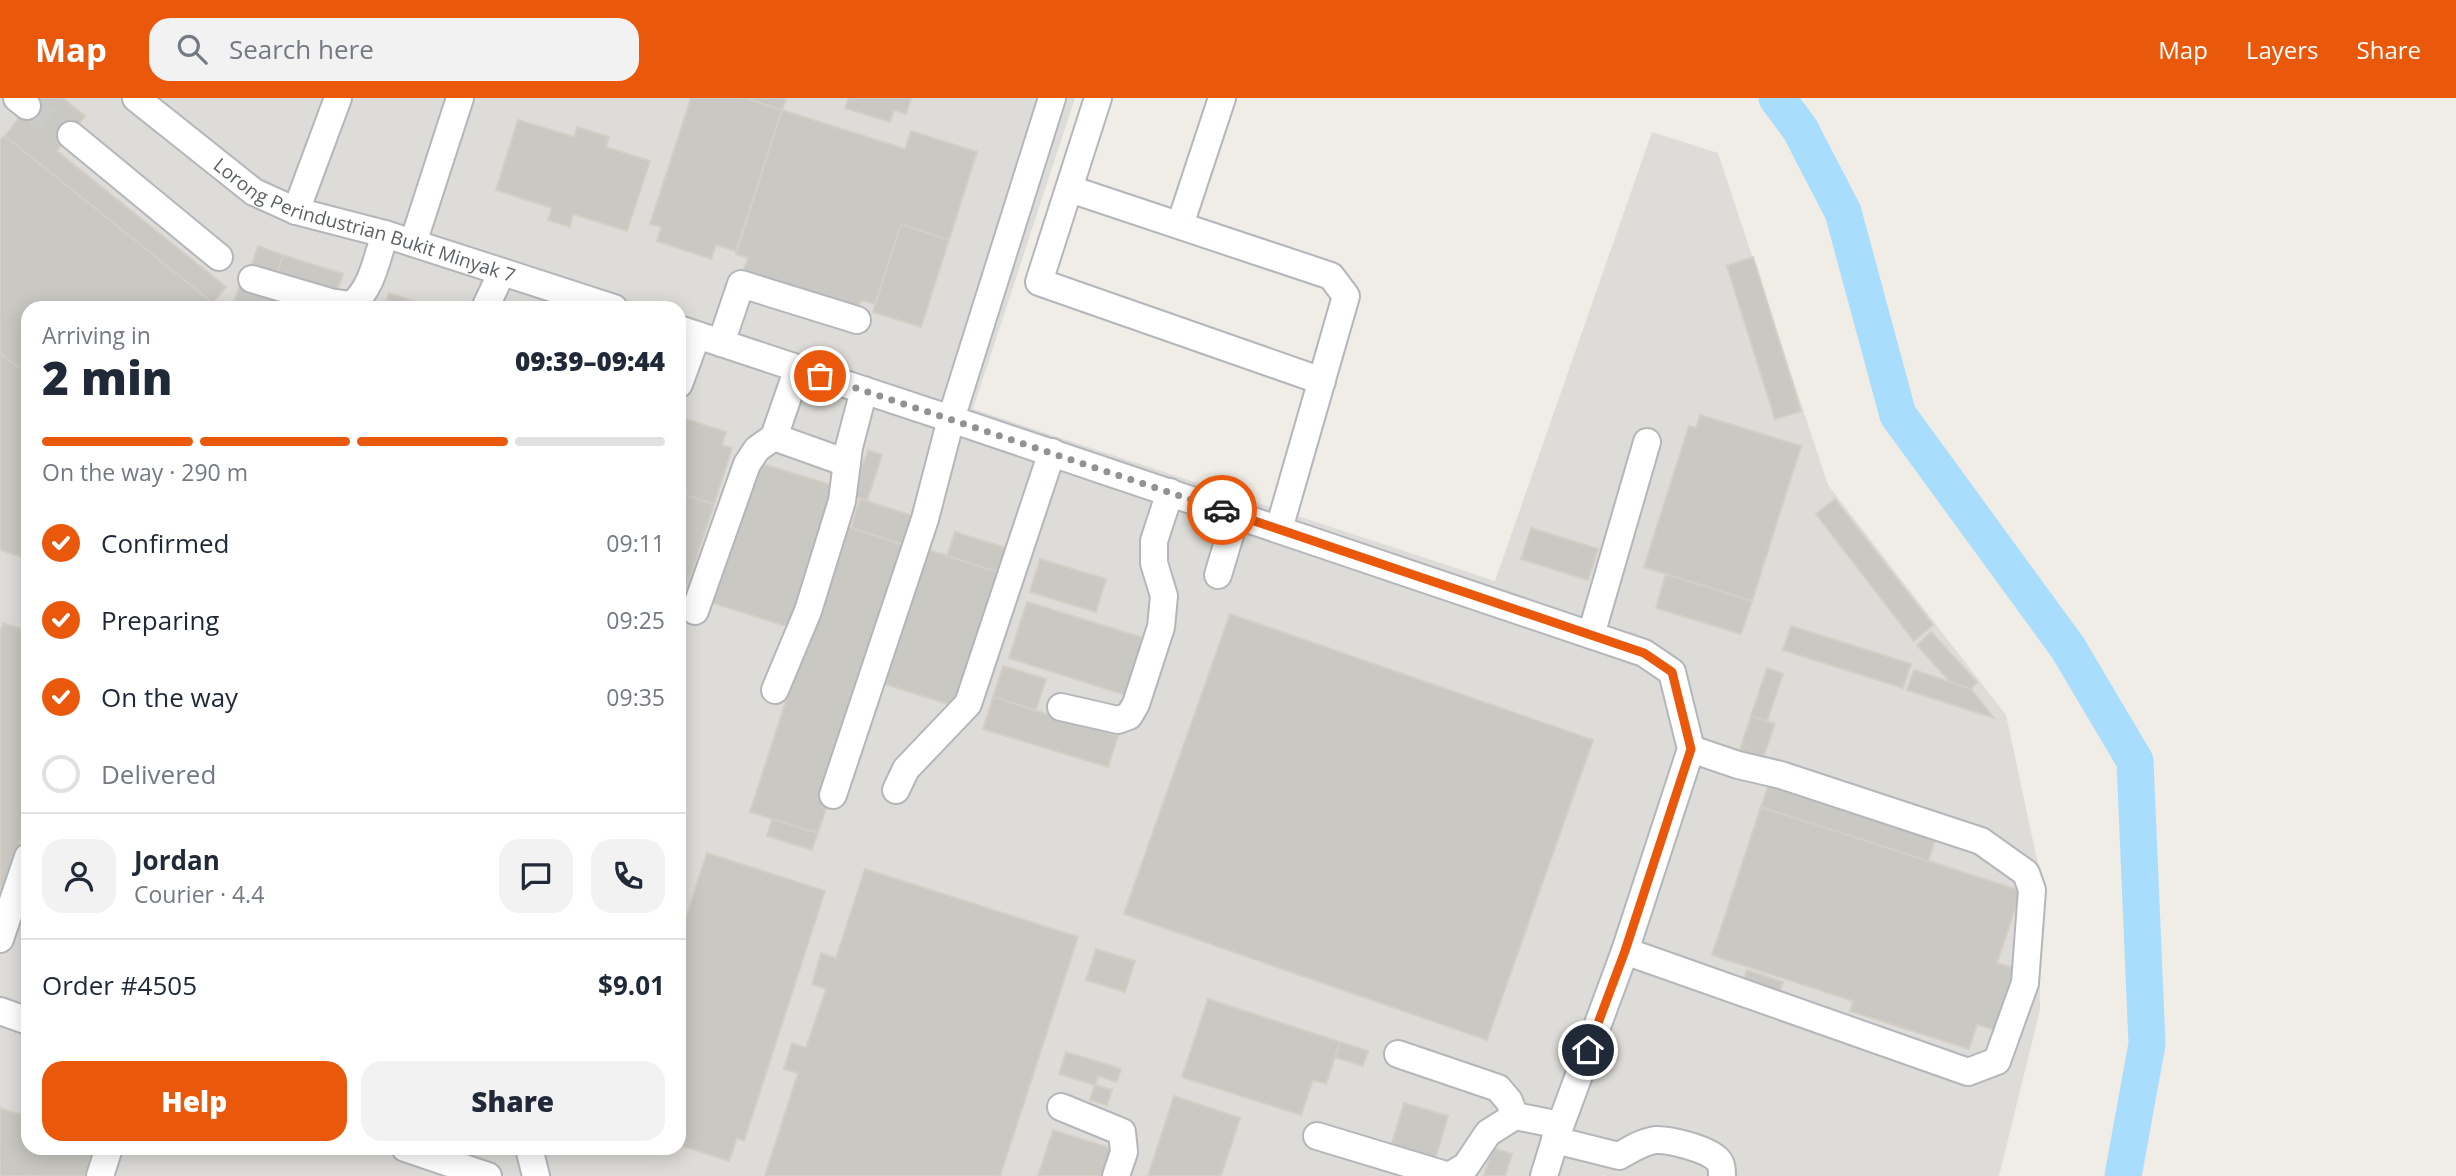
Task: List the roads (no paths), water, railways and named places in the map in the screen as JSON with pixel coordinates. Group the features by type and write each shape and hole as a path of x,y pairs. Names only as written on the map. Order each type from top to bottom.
{"street":[{"name":"Lorong Perindustrian Bukit Minyak 7","path":"136,98 254,192 296,211 385,234 592,301"},
{"path":"296,211 338,98"},
{"path":"413,243 460,98"},
{"path":"833,794 925,519 951,419 1052,98"},
{"path":"1098,98 1039,282 1322,381"},
{"path":"1180,225 1222,98"},
{"path":"71,135 219,257"},
{"path":"1070,188 1332,276 1346,296 1279,529"},
{"path":"357,301 367,287 385,234"},
{"path":"488,301 502,272"},
{"path":"252,279 327,301"},
{"path":"686,367 699,336 741,284 857,320"},
{"path":"699,336 1052,452 1644,653 1672,672 1691,749 1625,951 1544,1176"},
{"path":"695,611 747,464 757,449 774,437 798,368"},
{"path":"775,690 808,611 842,501 849,447 864,390"},
{"path":"774,437 847,463"},
{"path":"1591,635 1647,442"},
{"path":"896,790 906,769 968,704 1052,452"},
{"path":"1061,707 1118,720 1129,716 1136,704 1161,626 1164,596 1154,563 1154,541 1170,492"},
{"path":"1218,575 1236,514"},
{"path":"1625,951 1968,1072 1997,1061 2025,983 2032,890 2026,873 1981,841 1691,749"},
{"path":"0,939 21,878"},
{"path":"0,1011 21,1018"},
{"path":"1398,1054 1497,1088 1509,1101 1515,1116 1558,1132 1616,1166 1641,1144 1657,1140 1698,1148 1718,1161 1722,1176"},
{"path":"1061,1107 1122,1132 1124,1152 1116,1176"},
{"path":"1317,1136 1449,1176 1466,1166 1488,1133 1515,1116"},
{"path":"100,1176 107,1155"},
{"path":"426,1155 488,1176"},
{"path":"531,1155 537,1176"}],"waterway":[{"path":"1777,98 1800,129 1843,212 1898,415 2068,648 2135,761 2147,1044 2123,1176"}],"tunnel":[{"path":"27,106 71,135"}]}
